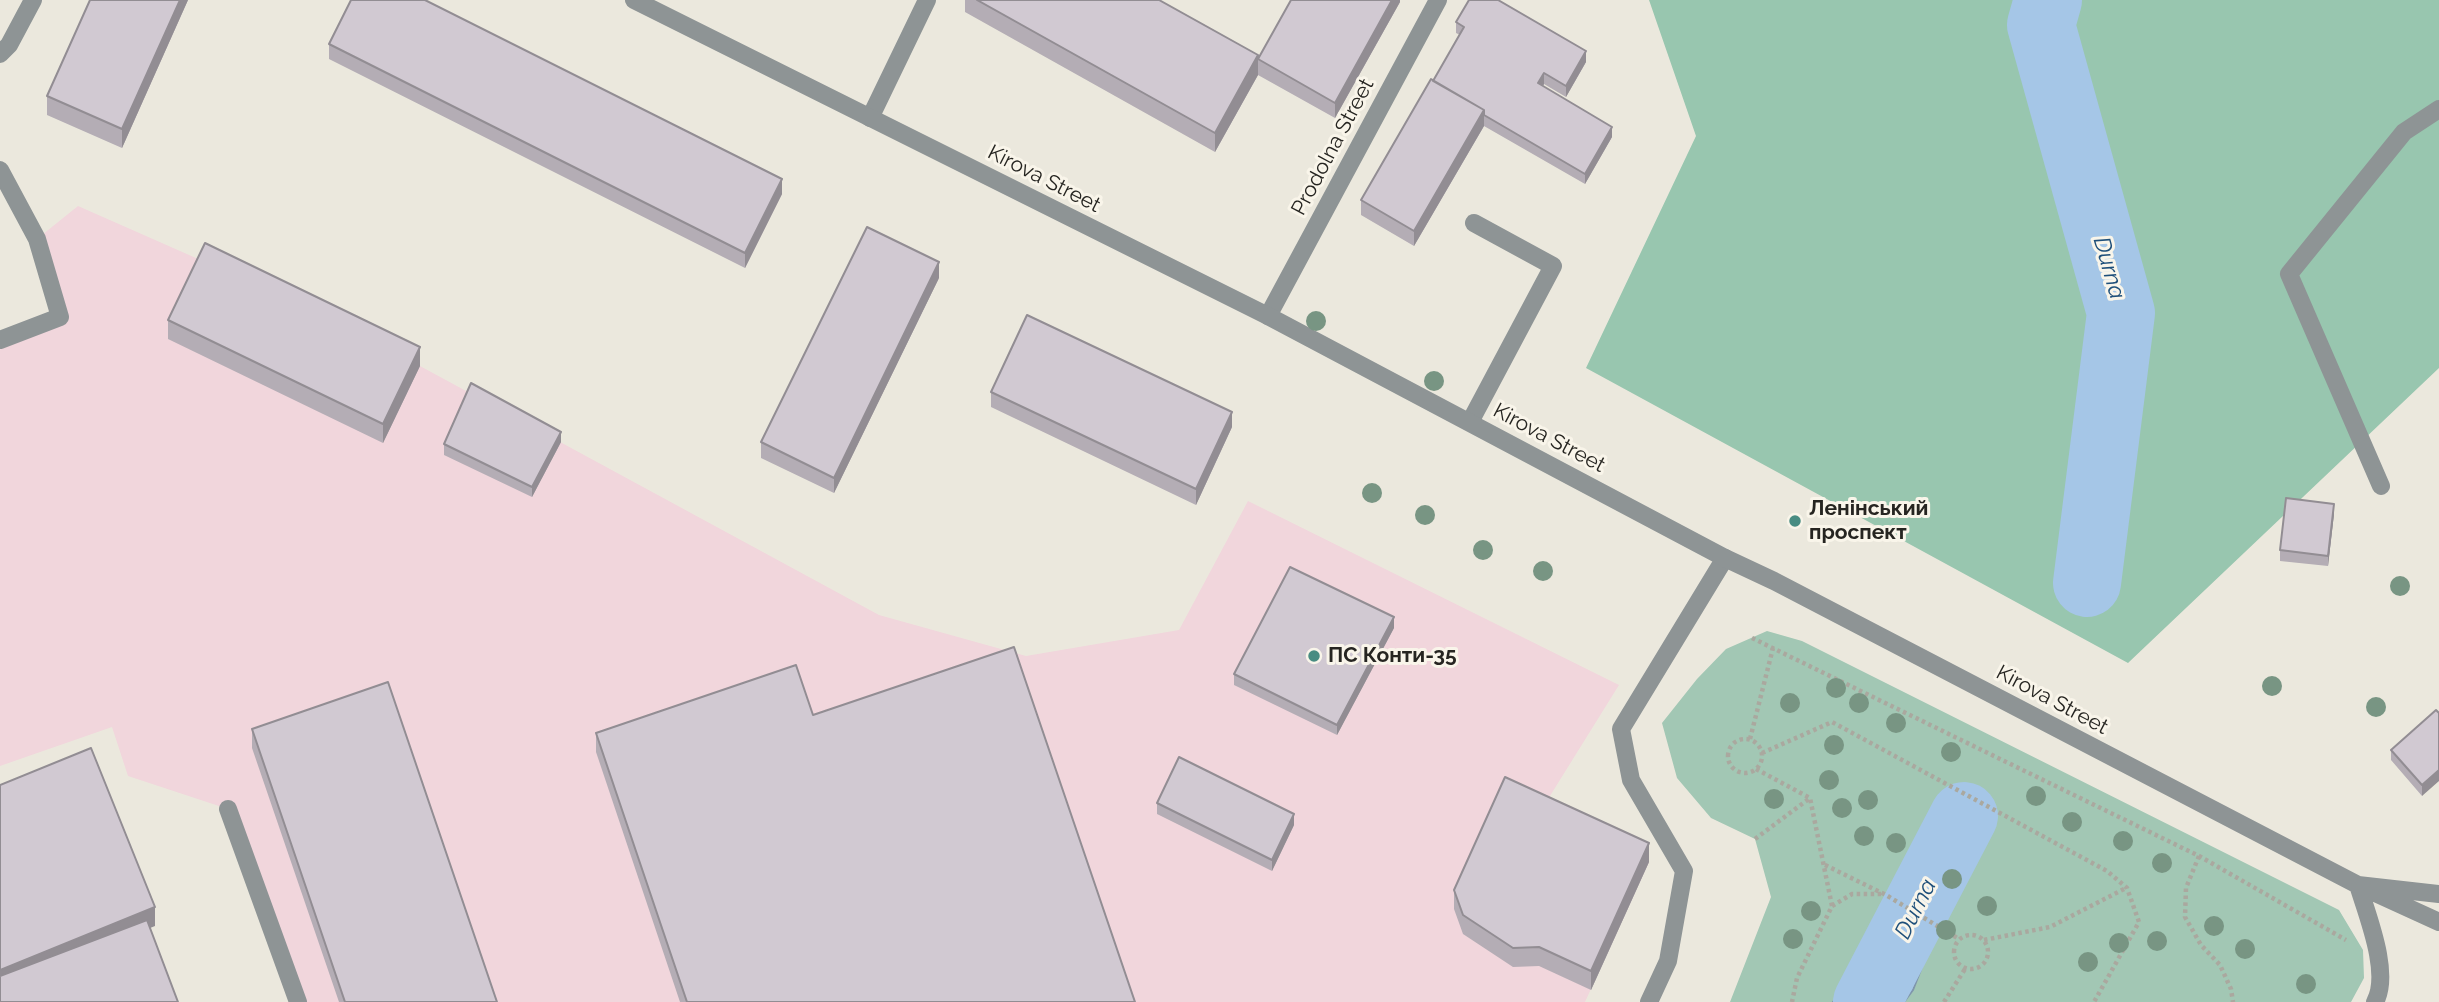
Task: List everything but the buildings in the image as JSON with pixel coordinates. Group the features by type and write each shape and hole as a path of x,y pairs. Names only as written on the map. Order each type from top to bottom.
{"street":[{"path":"0,54 9,45 33,0"},
{"name":"Kirova Street","path":"634,0 1268,316 1724,558 1774,581 2358,885 2439,922"},
{"path":"870,118 927,0"},
{"name":"Prodolna Street","path":"1268,316 1438,0"},
{"path":"2381,486 2289,275 2404,132 2439,109"},
{"path":"0,170 37,239 60,317 0,340"},
{"path":"1471,422 1553,266 1474,223"},
{"path":"1649,1002 1668,961 1684,871 1631,780 1621,729 1724,558"},
{"path":"228,810 298,1002"},
{"path":"2375,1002 2380,970 2358,885 2439,894"}],"path":[{"path":"1752,638 2199,856 2351,943"},
{"path":"1750,739 1773,648"},
{"path":"1762,753 1832,722 2107,870 2127,888 2139,922 2094,1002"},
{"path":"1750,739 1758,744 1762,753 1761,762 1756,769 1747,773 1739,772 1732,767 1728,750 1733,743 1750,739"},
{"path":"1756,769 1810,798 1832,905 1797,978 1792,1002"},
{"path":"1755,839 1810,798"},
{"path":"2199,856 2186,888 2185,918 2201,946 2220,965 2231,989 2233,1002"},
{"path":"1825,865 1885,895 1959,939"},
{"path":"1984,940 2050,927 2127,888"},
{"path":"1832,905 1852,894 1885,895"},
{"path":"1966,935 1976,935 1984,940 1988,949 1987,959 1982,965 1965,969 1958,963 1954,956 1954,946 1959,939 1966,935"},
{"path":"1944,1002 1965,969"}],"shaded area":[{"path":"78,206 205,262 420,366 879,615 1026,656 1179,630 1248,501 1619,685 1540,812 1649,862 1585,1002 298,1002 228,809 128,776 112,727 0,766 0,340 60,317 37,239"}],"green space":[{"path":"1649,0 2439,0 2439,368 2128,663 1586,368 1696,136"},
{"path":"1767,631 1802,641 2339,910 2363,950 2364,978 2351,1002 1730,1002 1771,897 1755,839 1711,818 1677,778 1662,723 1697,679 1726,649"}],"water":[{"path":"1944,828 1964,840 1953,862 1958,878 1924,944 1922,967 1913,990 1904,1002 1833,1002 1838,997 1868,930 1914,854 1930,850"}],"waterway":[{"name":"Durna","path":"2048,0 2041,25 2121,313 2087,583"},
{"name":"Durna","path":"1867,1002 1964,816"}],"place":[{"name":"Ленінський проспект","path":"1795,521"},
{"name":"ПС Конти-35","path":"1314,656"}]}
